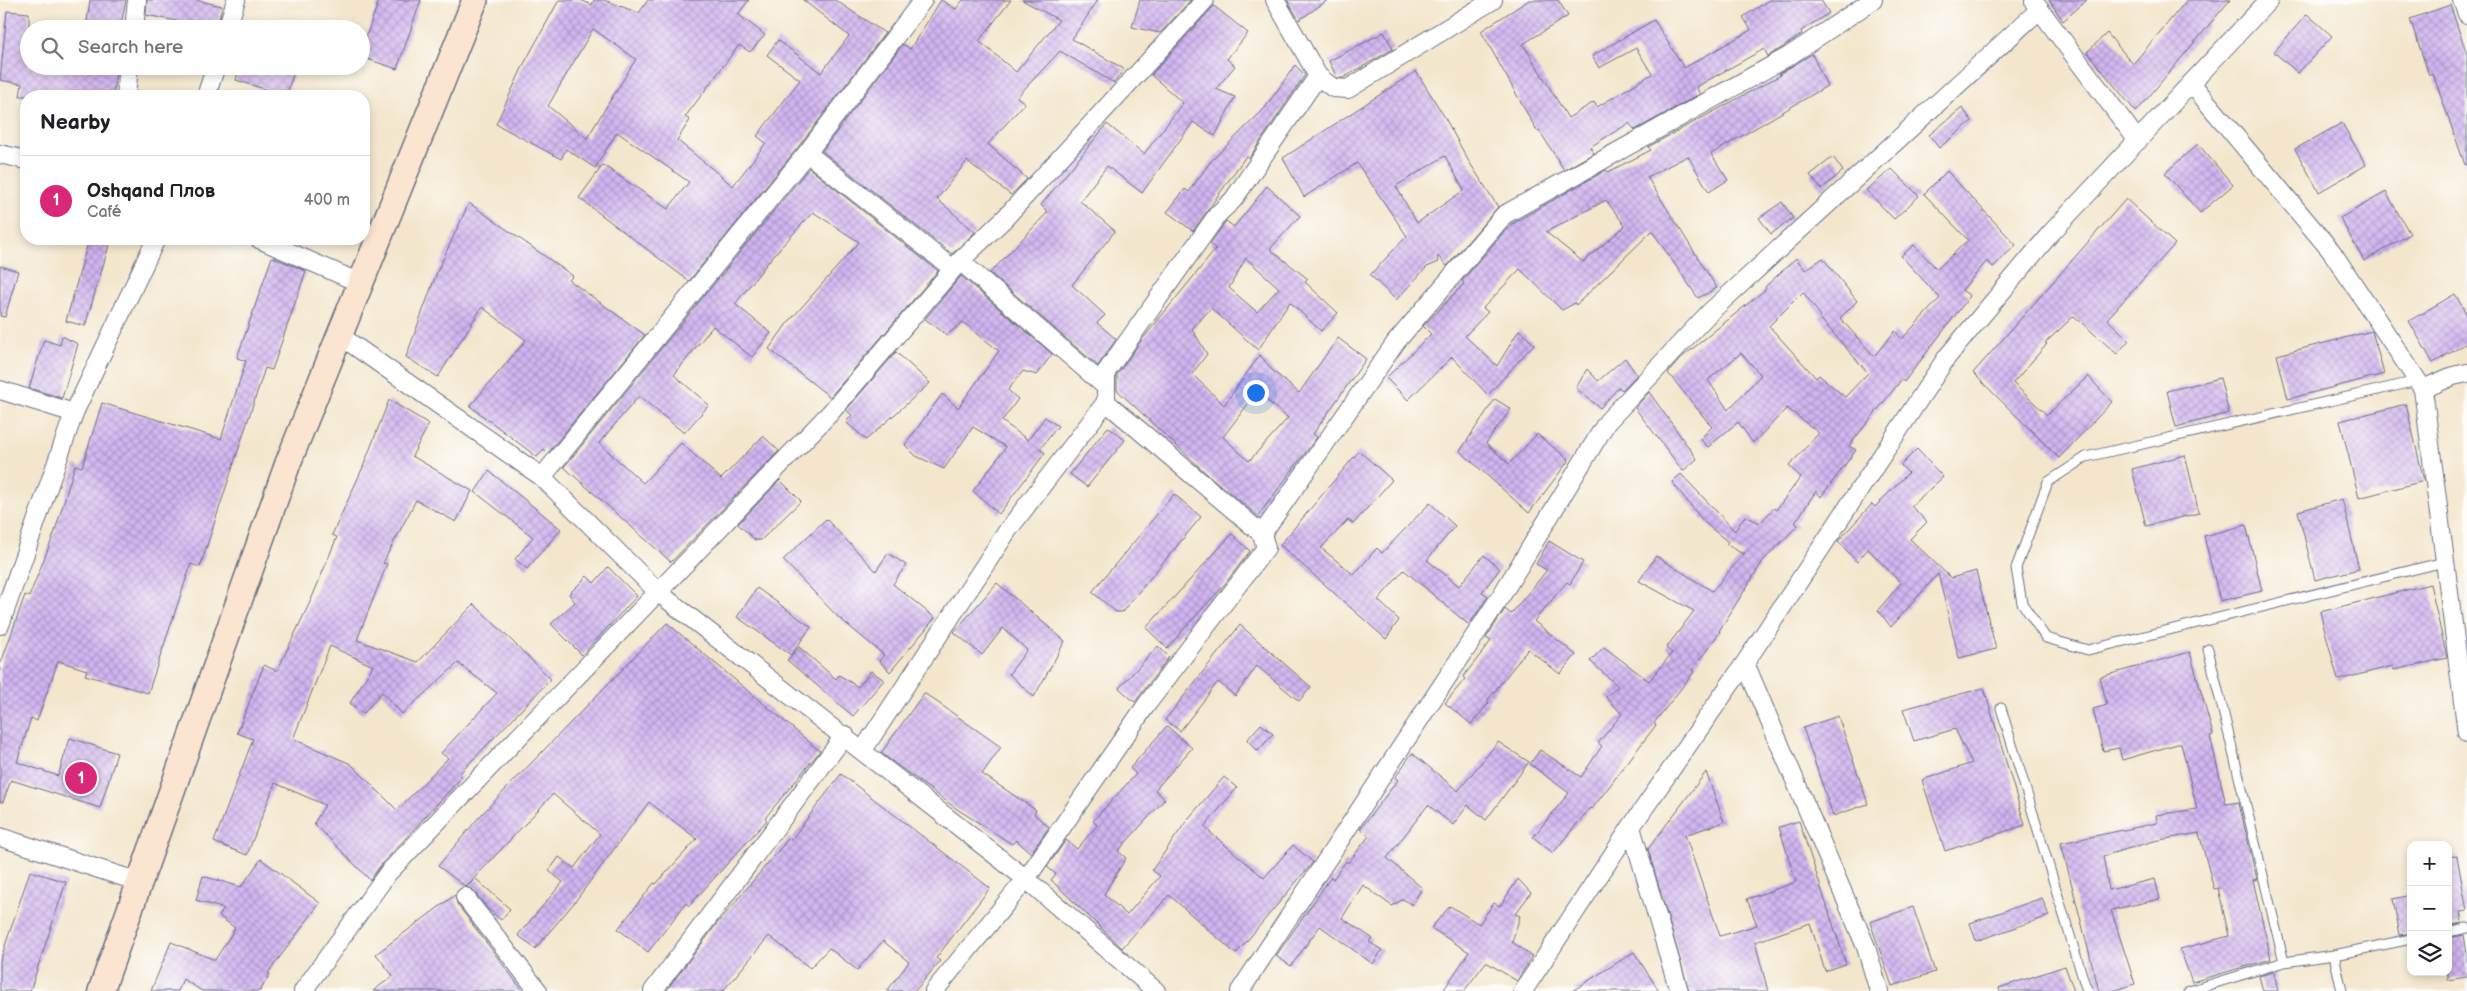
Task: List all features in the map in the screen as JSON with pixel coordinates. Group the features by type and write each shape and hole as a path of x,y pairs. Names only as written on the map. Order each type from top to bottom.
{"main road":[{"path":"101,991 288,463 475,0"}],"street":[{"path":"135,20 138,0"},
{"path":"230,20 236,0"},
{"path":"542,477 808,153 923,0"},
{"path":"303,991 388,873 660,593 830,414 957,264 1012,211 1205,0"},
{"path":"1275,0 1318,76 1333,88 1348,89 1492,0"},
{"path":"1262,534 1396,342 1504,215 1789,56 1873,0"},
{"path":"1523,991 1631,827 1745,663 1947,357 2050,234 2269,0"},
{"path":"2462,0 2467,14"},
{"path":"1240,991 1501,596 1607,422 1709,313 2036,5 2138,141"},
{"path":"127,90 128,75"},
{"path":"208,90 213,75"},
{"path":"864,750 1008,530 1106,394 1106,372 1218,214 1233,200 1318,76"},
{"path":"2191,83 2332,252 2420,385 2467,732"},
{"path":"808,153 957,264 1262,534 1266,548 1147,704 1026,878 934,991"},
{"path":"0,154 20,159"},
{"path":"0,625 74,413 153,245"},
{"path":"273,245 360,283"},
{"path":"339,334 542,477 660,593 845,735 1026,878 1156,991"},
{"path":"2420,385 2467,373"},
{"path":"0,390 74,413"},
{"path":"1745,663 1866,947 1879,991"},
{"path":"653,991 845,735"},
{"path":"1631,827 1679,991"},
{"path":"0,837 139,882"},
{"path":"465,897 538,991"}],"lane":[{"path":"2420,385 2086,457 2048,482 2016,568 2022,603 2046,638 2088,650 2444,562"},
{"path":"2208,649 2284,962"},
{"path":"2002,708 2084,985 2088,991"},
{"path":"2452,931 2467,928"},
{"path":"2189,991 2284,962 2334,955 2407,940"},
{"path":"2334,955 2342,991"}],"building":[{"path":"90,0 126,0 122,20 87,20"},
{"path":"147,0 195,0 222,6 219,20 171,20 146,15"},
{"path":"379,0 421,0 397,69 370,60 370,26"},
{"path":"559,0 580,0 592,5 594,0 604,0 639,13 648,0 749,0 738,14 765,35 750,52 739,45 685,117 690,120 677,140 733,186 766,143 757,136 800,80 767,55 778,40 821,73 849,36 803,0 835,0 885,33 799,146 689,281 579,198 603,165 668,209 689,182 617,132 595,168 566,149 561,159 496,124 524,64","holes":["593,29 636,59 587,138 548,106"]},
{"path":"941,0 956,9 963,0 1011,0 979,41 1016,72 1059,20 1022,0 1098,0 1072,39 1124,69 1114,83 1060,51 1017,97 1025,103 988,144 1027,179 1011,195 967,161 937,199 975,232 952,254 822,151 903,44 910,49"},
{"path":"1140,0 1191,0 1160,33 1132,27"},
{"path":"1287,0 1328,0 1299,20"},
{"path":"1529,0 1558,0 1568,16 1523,44 1568,118 1594,102 1597,107 1652,74 1636,48 1599,68 1592,56 1654,20 1684,68 1751,30 1743,17 1769,0 1821,0 1829,13 1801,31 1802,34 1783,47 1768,56 1764,49 1696,87 1700,94 1635,130 1629,123 1590,147 1594,153 1564,170 1539,130 1537,131 1481,31"},
{"path":"2049,0 2087,0 2063,21"},
{"path":"2187,0 2230,0 2136,112 2087,52 2107,33 2133,64"},
{"path":"2450,5 2467,54 2467,164 2465,165 2433,74 2429,75 2410,19"},
{"path":"1214,6 1248,33 1227,59 1235,66 1216,89 1235,97 1215,136 1193,122 1142,193 1107,166 1080,201 1115,231 1072,285 1105,315 1097,323 1116,339 1098,366 990,273 1048,212 1041,205 1107,124 1144,154 1183,103 1151,75"},
{"path":"7,11 29,13 29,20 20,20 20,75 116,75 114,90 21,90 22,84 0,80"},
{"path":"2307,14 2332,36 2298,73 2274,52"},
{"path":"1384,32 1393,49 1343,78 1337,78 1329,61"},
{"path":"1812,54 1827,86 1711,154 1728,180 1709,192 1688,156 1647,177 1717,288 1698,298 1652,231 1576,305 1575,303 1562,310 1520,269 1483,308 1488,312 1465,336 1497,366 1519,330 1534,344 1488,395 1452,357 1408,400 1386,378 1431,334 1423,326 1464,284 1462,281 1510,225 1606,170 1608,172 1651,150 1648,147 1781,75 1779,74","holes":["1606,200 1625,226 1583,262 1546,232"]},
{"path":"1295,65 1305,75 1249,158 1246,156 1193,231 1167,212 1185,189 1189,192 1210,162 1265,108"},
{"path":"1416,71 1498,207 1447,266 1438,256 1439,262 1427,267 1396,300 1370,275 1407,236 1357,163 1304,197 1283,158","holes":["1445,156 1464,190 1417,223 1396,186"]},
{"path":"237,75 293,75 288,90 267,90 236,80"},
{"path":"1962,108 1972,121 1939,148 1929,135"},
{"path":"2342,123 2366,165 2319,192 2295,149"},
{"path":"2198,144 2233,185 2200,213 2165,173"},
{"path":"1833,157 1843,171 1821,189 1810,175"},
{"path":"809,168 938,271 830,397 769,349 786,325 859,242 813,212 773,256 735,304 771,333 752,357 713,326 674,375 709,405 684,433 639,396 599,443 643,483 681,443 721,479 763,436 779,451 671,562 564,467"},
{"path":"1892,169 1919,196 1894,219 1866,190"},
{"path":"1947,171 2016,245 1993,267 1987,261 1962,290 1970,296 1904,382 1902,379 1849,446 1856,450 1821,497 1816,491 1795,523 1798,525 1763,561 1720,632 1692,670 1694,672 1654,723 1656,725 1592,809 1590,808 1553,853 1533,837 1569,793 1530,764 1540,750 1581,777 1602,746 1598,743 1622,714 1606,697 1618,686 1590,661 1604,647 1649,681 1672,653 1666,648 1694,611 1639,581 1656,556 1712,591 1745,553 1741,553 1726,544 1728,542 1704,522 1672,482 1681,474 1735,531 1745,516 1760,523 1774,508 1776,510 1801,477 1789,466 1819,433 1787,408 1753,443 1738,422 1708,447 1700,439 1712,427 1668,373 1681,358 1766,289 1765,287 1796,258 1805,270 1823,258 1857,301 1840,318 1874,356 1895,331 1902,339 1940,298 1901,256 1914,245 1937,269 1968,240 1924,194","holes":["1803,292 1821,316 1819,317 1868,373 1845,397 1819,375 1816,378 1769,326","1741,353 1761,375 1728,410 1708,380"]},
{"path":"1267,186 1300,216 1270,249 1308,279 1305,282 1338,313 1321,331 1290,302 1258,350 1211,308 1192,329 1207,354 1192,374 1224,405 1260,355 1272,370 1299,393 1338,338 1366,359 1313,434 1317,437 1258,516 1208,475 1117,390 1117,375 1141,341 1216,249 1210,244 1226,221 1234,227","holes":["1246,258 1279,288 1257,312 1229,288","1257,392 1288,418 1249,461 1223,437"]},
{"path":"2386,192 2410,234 2364,261 2340,218"},
{"path":"2126,199 2175,244 2107,319 2129,340 2117,354 2074,316 2045,343 2047,344 2013,383 2047,415 2088,376 2112,402 2059,458 1973,373"},
{"path":"1782,202 1793,218 1771,234 1759,218"},
{"path":"469,203 573,276 569,280 645,335 548,453 544,449 537,457 470,406 526,340 482,307 438,377 406,357 437,272"},
{"path":"87,245 109,245 85,326 66,321"},
{"path":"272,257 306,271 272,370 265,368 200,567 191,564 148,693 85,675 87,670 58,661 37,721 31,718 17,762 58,776 70,738 117,753 100,808 11,780 3,802 0,802 0,666 25,595 29,597 54,534 75,465 82,467 102,403 221,439 246,361 237,358"},
{"path":"0,266 18,271 5,317 0,316"},
{"path":"961,276 1052,354 1037,375 1023,371 1008,390 1018,399 1002,421 1028,440 1045,417 1058,426 1040,449 1045,453 999,514 973,491 1006,447 973,427 944,469 916,456 905,445 942,394 958,408 999,351 963,322 947,335 925,319"},
{"path":"2455,294 2467,315 2467,343 2433,363 2409,321"},
{"path":"2372,331 2384,374 2288,399 2277,355"},
{"path":"62,336 78,344 62,398 29,388 44,340 60,345"},
{"path":"896,352 930,383 866,440 846,422 852,415 846,410"},
{"path":"1625,358 1637,375 1622,390 1619,387 1600,408 1576,388 1587,369 1598,381"},
{"path":"2220,378 2229,413 2176,427 2167,391"},
{"path":"1649,392 1697,459 1683,471 1635,408"},
{"path":"1495,399 1511,409 1486,443 1509,464 1537,434 1569,460 1529,513 1460,451"},
{"path":"389,400 429,424 412,456 472,491 456,522 416,500 383,563 387,564 357,640 418,662 474,604 551,679 459,774 462,777 380,866 370,880 314,823 325,805 275,783 247,855 214,842 253,739 237,733 264,665 277,671 311,600 337,537 332,535 363,467","holes":["330,646 373,666 350,703 363,714 382,692 402,714 458,663 497,693 441,753 448,758 397,810 351,764 293,739"]},
{"path":"2406,404 2424,481 2359,498 2340,421"},
{"path":"1108,427 1125,440 1087,487 1070,474"},
{"path":"1917,449 1943,477 1911,506 1927,522 1910,539 1951,578 1976,571 1996,649 1959,658 1938,574 1891,627 1878,610 1901,583 1868,549 1857,562 1838,541 1872,504 1875,507 1908,473 1901,465"},
{"path":"1359,451 1392,480 1353,524 1348,520 1321,548 1354,575 1377,548 1382,553 1430,503 1455,526 1427,560 1459,586 1484,555 1500,569 1482,592 1488,596 1469,625 1404,570 1378,600 1399,620 1386,639 1280,545"},
{"path":"2185,455 2199,513 2146,526 2132,469"},
{"path":"489,471 561,529 527,569 515,559 533,537 475,492"},
{"path":"780,480 801,501 761,540 755,540 738,524"},
{"path":"1174,494 1201,517 1122,612 1116,612 1092,592"},
{"path":"2342,499 2359,569 2315,580 2298,511"},
{"path":"826,519 876,571 888,553 906,565 893,584 935,618 890,672 879,661 884,655 837,616 783,560"},
{"path":"2246,525 2262,591 2220,601 2204,536"},
{"path":"1232,534 1250,551 1224,585 1167,648 1146,628"},
{"path":"1549,541 1583,562 1570,584 1567,582 1534,621 1576,655 1560,674 1528,649 1487,701 1489,703 1471,724 1445,703 1465,679 1463,677 1491,641 1486,638 1505,609 1511,614 1547,570 1536,564"},
{"path":"608,567 637,596 582,655 551,624 575,602 569,594 587,576 594,583"},
{"path":"997,583 1065,641 1034,697 1009,674 1027,650 1003,628 982,655 954,632"},
{"path":"2430,584 2447,658 2394,670 2393,666 2338,680 2320,612"},
{"path":"757,588 811,627 791,655 737,617"},
{"path":"667,623 820,751 765,818 767,820 689,906 686,903 648,952 618,929 654,883 656,884 697,839 649,802 574,903 535,949 518,935 563,882 549,871 559,857 574,868 600,834 553,794 466,887 438,866 480,816"},
{"path":"1240,625 1311,687 1299,701 1257,666 1235,696 1218,682 1180,731 1165,720"},
{"path":"1158,646 1169,657 1135,702 1119,688"},
{"path":"799,647 836,679 839,675 858,687 871,671 884,680 853,716 787,660"},
{"path":"2190,652 2213,735 2210,736 2226,804 2239,802 2257,879 2253,880 2271,959 2192,982 2180,949 2229,936 2218,888 2214,889 2199,833 2154,841 2103,856 2109,890 2155,879 2160,899 2111,910 2135,984 2113,991 2099,991 2061,843 2157,823 2156,815 2197,809 2181,743 2122,760 2119,748 2103,751 2093,709 2107,705 2100,677"},
{"path":"1984,688 2025,825 1945,851 1922,780 1972,763 1955,729 1914,741 1903,709"},
{"path":"924,693 1001,747 982,774 1036,810 1034,814 1049,827 1031,853 1016,840 1012,844 957,809 881,753"},
{"path":"1838,716 1868,804 1833,816 1803,728"},
{"path":"1261,724 1273,734 1258,751 1247,740"},
{"path":"1167,726 1192,748 1155,790 1165,799 1118,851 1126,858 1104,894 1127,915 1160,876 1152,870 1188,819 1224,777 1237,788 1204,827 1264,878 1293,845 1313,862 1236,954 1169,895 1122,948 1051,880 1056,874 1047,867 1066,840 1077,849 1097,825 1093,821 1136,774 1130,768"},
{"path":"1498,742 1529,762 1486,820 1468,805 1453,825 1428,805 1387,858 1422,888 1412,905 1403,899 1392,906 1363,885 1342,918 1372,938 1369,942 1382,950 1373,964 1320,926 1291,966 1276,956 1331,877 1333,879 1346,861 1348,863 1369,836 1360,829 1398,780 1395,778 1412,753 1458,791"},
{"path":"1706,772 1724,822 1685,835 1720,936 1757,925 1747,899 1796,882 1779,827 1799,821 1846,964 1825,971 1810,923 1755,942 1768,991 1689,991 1648,849"},
{"path":"841,774 990,888 936,958 940,961 915,991 887,991 909,962 883,941 857,970 829,948 810,968 769,936 723,991 666,991 716,925 789,838 791,840"},
{"path":"2457,856 2467,911 2460,912 2462,923 2452,925 2452,886 2452,857"},
{"path":"261,859 320,903 268,973 270,974 260,991 202,991 183,979 178,991 151,991 171,942 215,960 235,928 219,916 224,909 196,900 203,876 241,887"},
{"path":"30,871 66,882 30,991 0,991 0,961"},
{"path":"476,879 510,909 501,920 488,909 473,890 466,887"},
{"path":"1518,879 1531,893 1515,914 1520,916 1512,942 1532,956 1517,981 1486,962 1464,991 1443,991 1469,952 1431,928 1450,906 1479,924 1494,903 1500,906"},
{"path":"455,895 457,904 523,991 373,991 393,976 376,954"},
{"path":"2407,896 2407,934 2400,935 2393,899"},
{"path":"2042,898 2049,916 1976,941 1970,923"},
{"path":"1913,907 1935,972 1892,986 1870,922"},
{"path":"2464,935 2467,954 2467,977 2448,980 2448,976 2452,976 2452,937"},
{"path":"1634,952 1659,991 1572,991"},
{"path":"2065,966 2074,991 2000,991 1999,988"},
{"path":"2274,972 2278,991 2263,991 2259,976"}],"place":[{"name":"Oshqand Плов","path":"81,778"}]}
